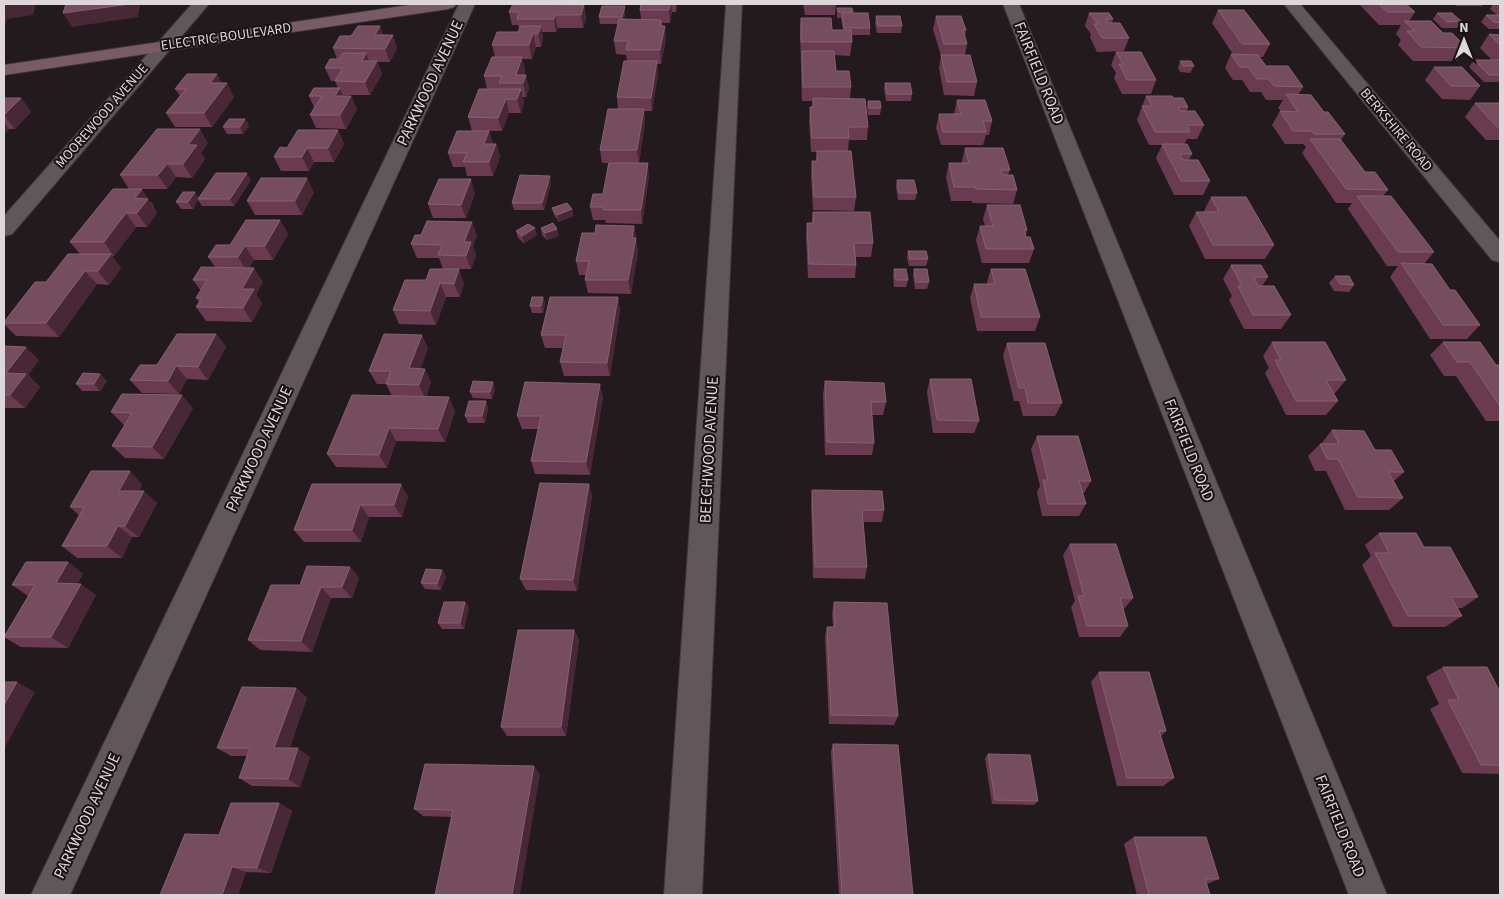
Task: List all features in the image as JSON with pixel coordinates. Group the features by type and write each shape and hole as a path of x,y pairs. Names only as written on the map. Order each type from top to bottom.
{"street":[{"name":"MOOREWOOD AVENUE","path":"4,228 201,4"},
{"name":"ELECTRIC BOULEVARD","path":"4,70 448,4"},
{"name":"PARKWOOD AVENUE","path":"50,895 468,4"},
{"name":"BEECHWOOD AVENUE","path":"683,895 734,4"},
{"name":"FAIRFIELD ROAD","path":"1011,4 1368,895"},
{"name":"BERKSHIRE ROAD","path":"1292,4 1500,255"}],"building":[{"path":"66,4 130,4 63,13"},
{"path":"513,4 584,5 581,15 555,15 554,19 517,19 519,12 509,12"},
{"path":"641,4 670,4 669,10 640,10"},
{"path":"1379,4 1406,4 1415,12 1387,12"},
{"path":"602,6 625,6 622,17 599,17"},
{"path":"837,8 852,8 853,12 838,12"},
{"path":"1218,10 1244,10 1270,44 1242,44"},
{"path":"842,13 868,13 870,28 844,28"},
{"path":"1089,13 1109,13 1113,19 1106,19 1109,23 1120,23 1129,38 1102,38 1094,24 1098,24"},
{"path":"1437,13 1452,13 1461,21 1447,22"},
{"path":"1486,15 1500,15 1500,23 1494,22"},
{"path":"876,16 900,16 902,26 878,26"},
{"path":"936,16 961,16 966,30 963,30 967,44 944,44"},
{"path":"801,18 831,18 832,30 851,30 852,42 801,42"},
{"path":"619,19 661,20 660,26 665,26 660,50 626,50 628,41 614,41"},
{"path":"1404,21 1431,21 1443,33 1452,33 1467,48 1421,47 1407,31 1415,31"},
{"path":"358,26 380,26 375,35 393,35 385,49 333,48 340,36 351,36"},
{"path":"521,26 541,26 538,34 533,33 529,45 492,45 497,32 518,32"},
{"path":"1489,34 1500,35 1500,45"},
{"path":"802,51 834,51 836,71 849,71 851,87 803,87"},
{"path":"1116,52 1141,52 1156,80 1127,80 1119,64 1123,64"},
{"path":"343,53 366,53 362,61 377,61 365,82 335,81 343,68 325,68 330,59 339,59"},
{"path":"1231,54 1258,55 1266,66 1288,66 1303,87 1274,86 1268,79 1257,79 1248,67 1240,67"},
{"path":"941,55 970,55 977,82 947,82"},
{"path":"492,57 522,57 516,75 526,75 523,83 499,83 502,76 484,76"},
{"path":"1474,60 1500,60 1500,75 1489,75"},
{"path":"624,61 657,61 651,98 617,97"},
{"path":"1180,61 1191,61 1194,66 1183,66"},
{"path":"1434,67 1462,67 1480,86 1451,86"},
{"path":"187,74 217,74 210,83 227,83 204,113 166,113 186,89 175,89"},
{"path":"885,83 910,83 912,94 887,94"},
{"path":"314,88 340,88 335,96 351,96 340,115 310,115 322,96 309,96"},
{"path":"479,89 521,89 517,99 506,99 498,118 468,117"},
{"path":"1286,94 1311,95 1324,112 1328,112 1345,134 1314,134 1312,131 1293,131 1280,111 1298,112"},
{"path":"1146,96 1183,98 1188,107 1178,107 1180,111 1195,111 1204,125 1187,125 1190,132 1155,132 1142,106 1152,106"},
{"path":"4,98 21,98 4,115"},
{"path":"813,98 865,99 868,127 848,127 849,138 812,138 810,107 813,107"},
{"path":"957,100 985,100 992,121 983,121 986,132 943,132 939,114 961,114"},
{"path":"868,101 880,101 881,108 869,108"},
{"path":"1475,103 1500,103 1500,127 1497,127"},
{"path":"608,109 644,109 637,150 600,150"},
{"path":"229,119 245,119 240,127 223,127"},
{"path":"157,129 200,129 188,145 197,145 183,164 167,164 158,175 120,175"},
{"path":"298,130 338,130 328,148 307,148 302,157 274,157 280,147 287,148"},
{"path":"457,131 489,131 484,144 496,144 489,162 463,162 467,153 448,153"},
{"path":"1310,139 1340,139 1365,172 1375,172 1388,190 1346,189"},
{"path":"1162,144 1187,144 1192,154 1180,154 1183,160 1198,160 1210,181 1181,181"},
{"path":"965,148 1003,148 1010,170 1001,170 1002,175 1013,175 1017,190 954,187 949,163 969,163"},
{"path":"817,151 851,151 856,197 814,197 812,161 817,161"},
{"path":"609,163 648,163 641,210 603,210 604,207 590,207 593,194 603,194"},
{"path":"216,173 247,173 230,199 198,199"},
{"path":"520,175 550,176 542,203 512,203"},
{"path":"261,178 307,178 295,201 247,201"},
{"path":"439,179 471,179 461,205 428,204"},
{"path":"897,180 914,180 917,193 899,193"},
{"path":"113,189 142,189 135,198 148,199 137,213 126,213 104,242 70,242"},
{"path":"183,192 195,192 188,202 176,202"},
{"path":"1357,196 1391,196 1434,252 1398,252"},
{"path":"1211,197 1246,197 1274,245 1213,245 1196,212 1219,212"},
{"path":"567,203 572,209 557,215 552,208"},
{"path":"987,205 1020,205 1027,230 1024,230 1026,237 1030,237 1034,249 986,249 980,226 993,226"},
{"path":"813,212 870,212 873,243 854,243 856,265 809,264 807,223 813,223"},
{"path":"246,220 280,220 265,246 245,246 238,257 208,257 216,245 230,245"},
{"path":"427,221 472,222 464,242 471,242 466,256 438,255 442,245 411,244 415,235 421,235"},
{"path":"553,223 557,229 545,233 541,228"},
{"path":"528,224 535,228 522,236 516,231"},
{"path":"596,225 634,226 632,238 636,238 628,280 585,280 589,261 576,261 582,233 595,233"},
{"path":"908,251 926,251 928,259 910,259"},
{"path":"68,254 111,254 98,271 85,271 46,323 4,323 35,282 46,282"},
{"path":"1401,263 1432,264 1450,290 1455,290 1480,325 1443,325"},
{"path":"1231,265 1261,265 1268,277 1254,277 1258,286 1274,286 1291,315 1253,315 1238,286 1242,286"},
{"path":"201,267 254,268 242,289 254,289 243,308 196,307 202,298 196,298 207,280 193,280"},
{"path":"430,269 459,269 454,284 440,283 430,311 393,310 405,280 426,280"},
{"path":"894,269 906,269 908,280 896,280"},
{"path":"914,269 927,269 929,282 916,282"},
{"path":"991,269 1025,269 1040,317 981,317 974,284 995,284"},
{"path":"1335,276 1349,276 1354,285 1340,284"},
{"path":"532,297 543,297 541,306 530,306"},
{"path":"550,297 618,297 607,363 560,362 566,335 541,335"},
{"path":"177,334 216,334 198,367 176,366 168,381 130,380 140,365 157,365"},
{"path":"384,334 422,335 409,368 425,369 419,385 386,384 391,371 369,371"},
{"path":"1272,342 1325,342 1346,380 1326,380 1338,401 1296,401 1275,360 1281,360"},
{"path":"1443,342 1480,342 1496,365 1500,365 1500,406 1470,362 1457,362"},
{"path":"1007,343 1045,343 1062,403 1028,403 1025,388 1019,388"},
{"path":"4,346 26,347 6,373 26,374 10,395 4,395"},
{"path":"83,373 100,374 94,384 76,384"},
{"path":"930,379 971,379 979,421 937,420"},
{"path":"473,381 493,382 490,392 470,392"},
{"path":"825,381 884,383 886,402 871,402 874,443 827,442"},
{"path":"525,382 600,384 586,462 531,461 541,416 517,416"},
{"path":"122,394 182,395 152,447 112,446 132,413 111,412"},
{"path":"352,395 449,397 438,429 389,428 379,455 327,454"},
{"path":"469,401 486,401 482,416 465,416"},
{"path":"1332,430 1364,431 1375,450 1391,450 1404,472 1388,472 1403,498 1358,497 1338,459 1327,459 1320,444 1339,444"},
{"path":"1037,436 1078,436 1091,481 1079,481 1086,504 1048,504 1043,480 1048,480"},
{"path":"91,471 130,471 119,491 144,491 125,526 118,526 107,546 62,546 84,507 70,507"},
{"path":"540,483 589,484 573,580 520,579"},
{"path":"312,484 401,484 394,505 360,505 352,530 294,530"},
{"path":"812,490 882,491 884,510 862,510 867,567 815,567"},
{"path":"1379,533 1416,533 1424,547 1450,547 1478,597 1451,597 1462,616 1408,616 1375,553 1389,553"},
{"path":"1070,544 1116,544 1133,598 1120,598 1128,626 1087,626 1078,596 1084,596"},
{"path":"26,562 68,562 56,583 81,584 51,637 4,637 35,585 12,585"},
{"path":"307,566 350,567 342,587 321,587 301,641 248,640 271,585 300,585"},
{"path":"426,569 442,570 437,584 421,583"},
{"path":"444,602 465,602 460,623 438,623"},
{"path":"834,602 887,603 898,716 831,715 827,627 835,627"},
{"path":"518,630 574,630 561,727 501,727"},
{"path":"1443,667 1487,667 1500,692 1500,765 1481,765 1448,700 1459,700"},
{"path":"1099,672 1149,672 1166,731 1159,731 1174,778 1127,778"},
{"path":"4,682 17,682 4,705"},
{"path":"242,687 296,688 274,748 298,748 288,779 239,778 250,748 217,748"},
{"path":"833,744 898,745 913,895 842,895"},
{"path":"988,754 1030,755 1038,801 995,800"},
{"path":"425,764 534,766 512,895 435,895 453,810 414,809"},
{"path":"231,803 279,803 257,868 232,867 222,895 160,895 185,834 219,835"},
{"path":"1134,837 1206,837 1219,879 1205,879 1210,895 1149,895"}]}
